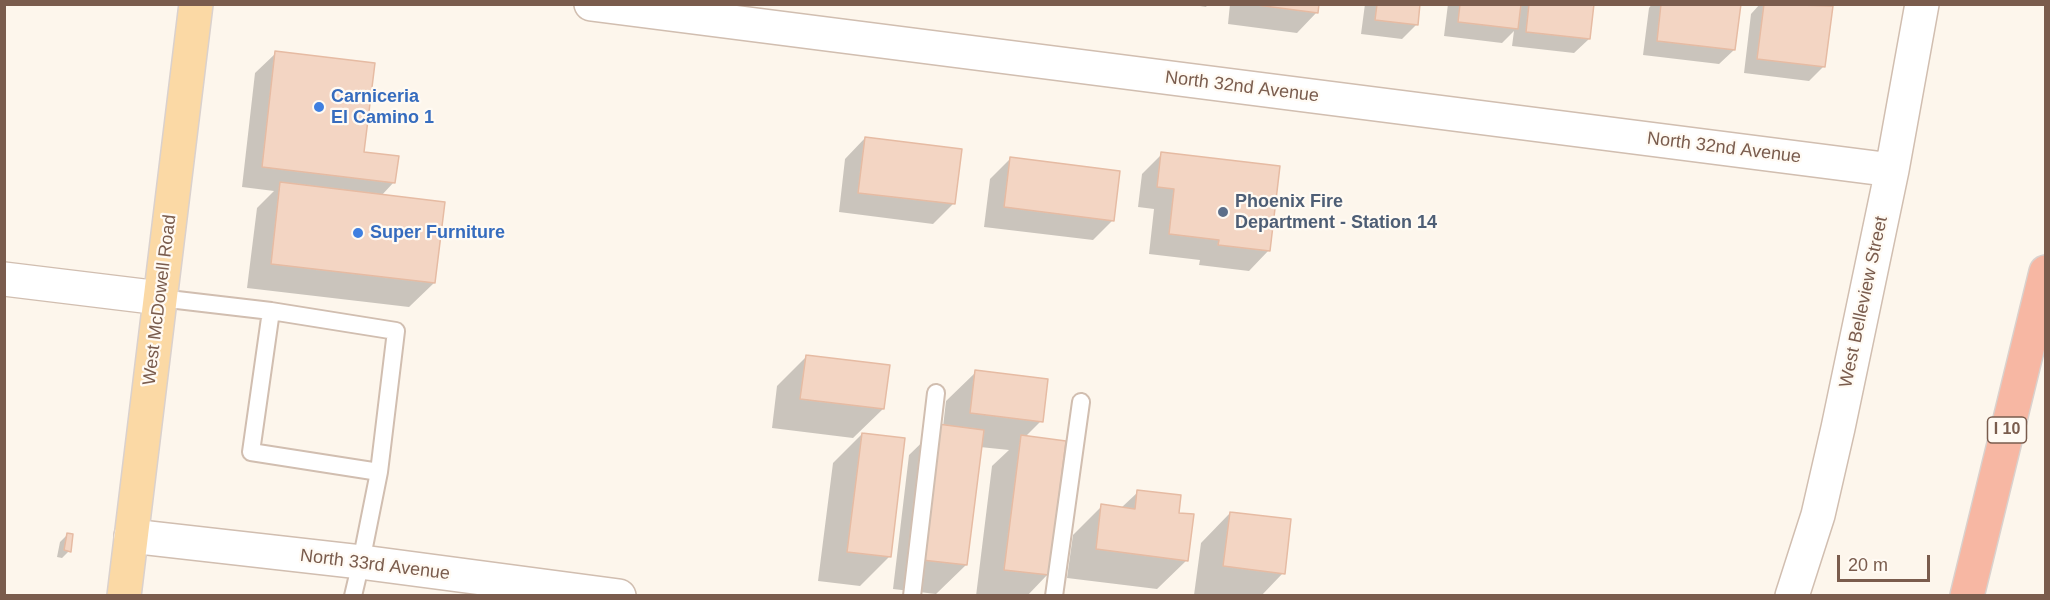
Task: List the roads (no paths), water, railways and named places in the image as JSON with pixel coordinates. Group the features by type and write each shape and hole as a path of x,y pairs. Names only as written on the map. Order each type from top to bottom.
{"highway":[{"name":"I 10","path":"1967,593 2046,272"}],"main road":[{"name":"West McDowell Road","path":"124,596 196,4"}],"street":[{"name":"North 32nd Avenue","path":"591,4 1892,170"},
{"name":"West Belleview Street","path":"1792,596 1826,482 1892,170 1922,4"},
{"path":"4,279 160,298"},
{"name":"North 33rd Avenue","path":"131,536 361,562 606,595"}],"lane":[{"path":"160,298 271,311 396,331 379,472 352,596"},
{"path":"271,311 251,452 379,472"},
{"path":"912,596 936,393"},
{"path":"1054,596 1081,402"}],"place":[{"name":"Carniceria El Camino 1","path":"319,107"},
{"name":"Phoenix Fire Department - Station 14","path":"1223,212"},
{"name":"Super Furniture","path":"358,233"}]}
